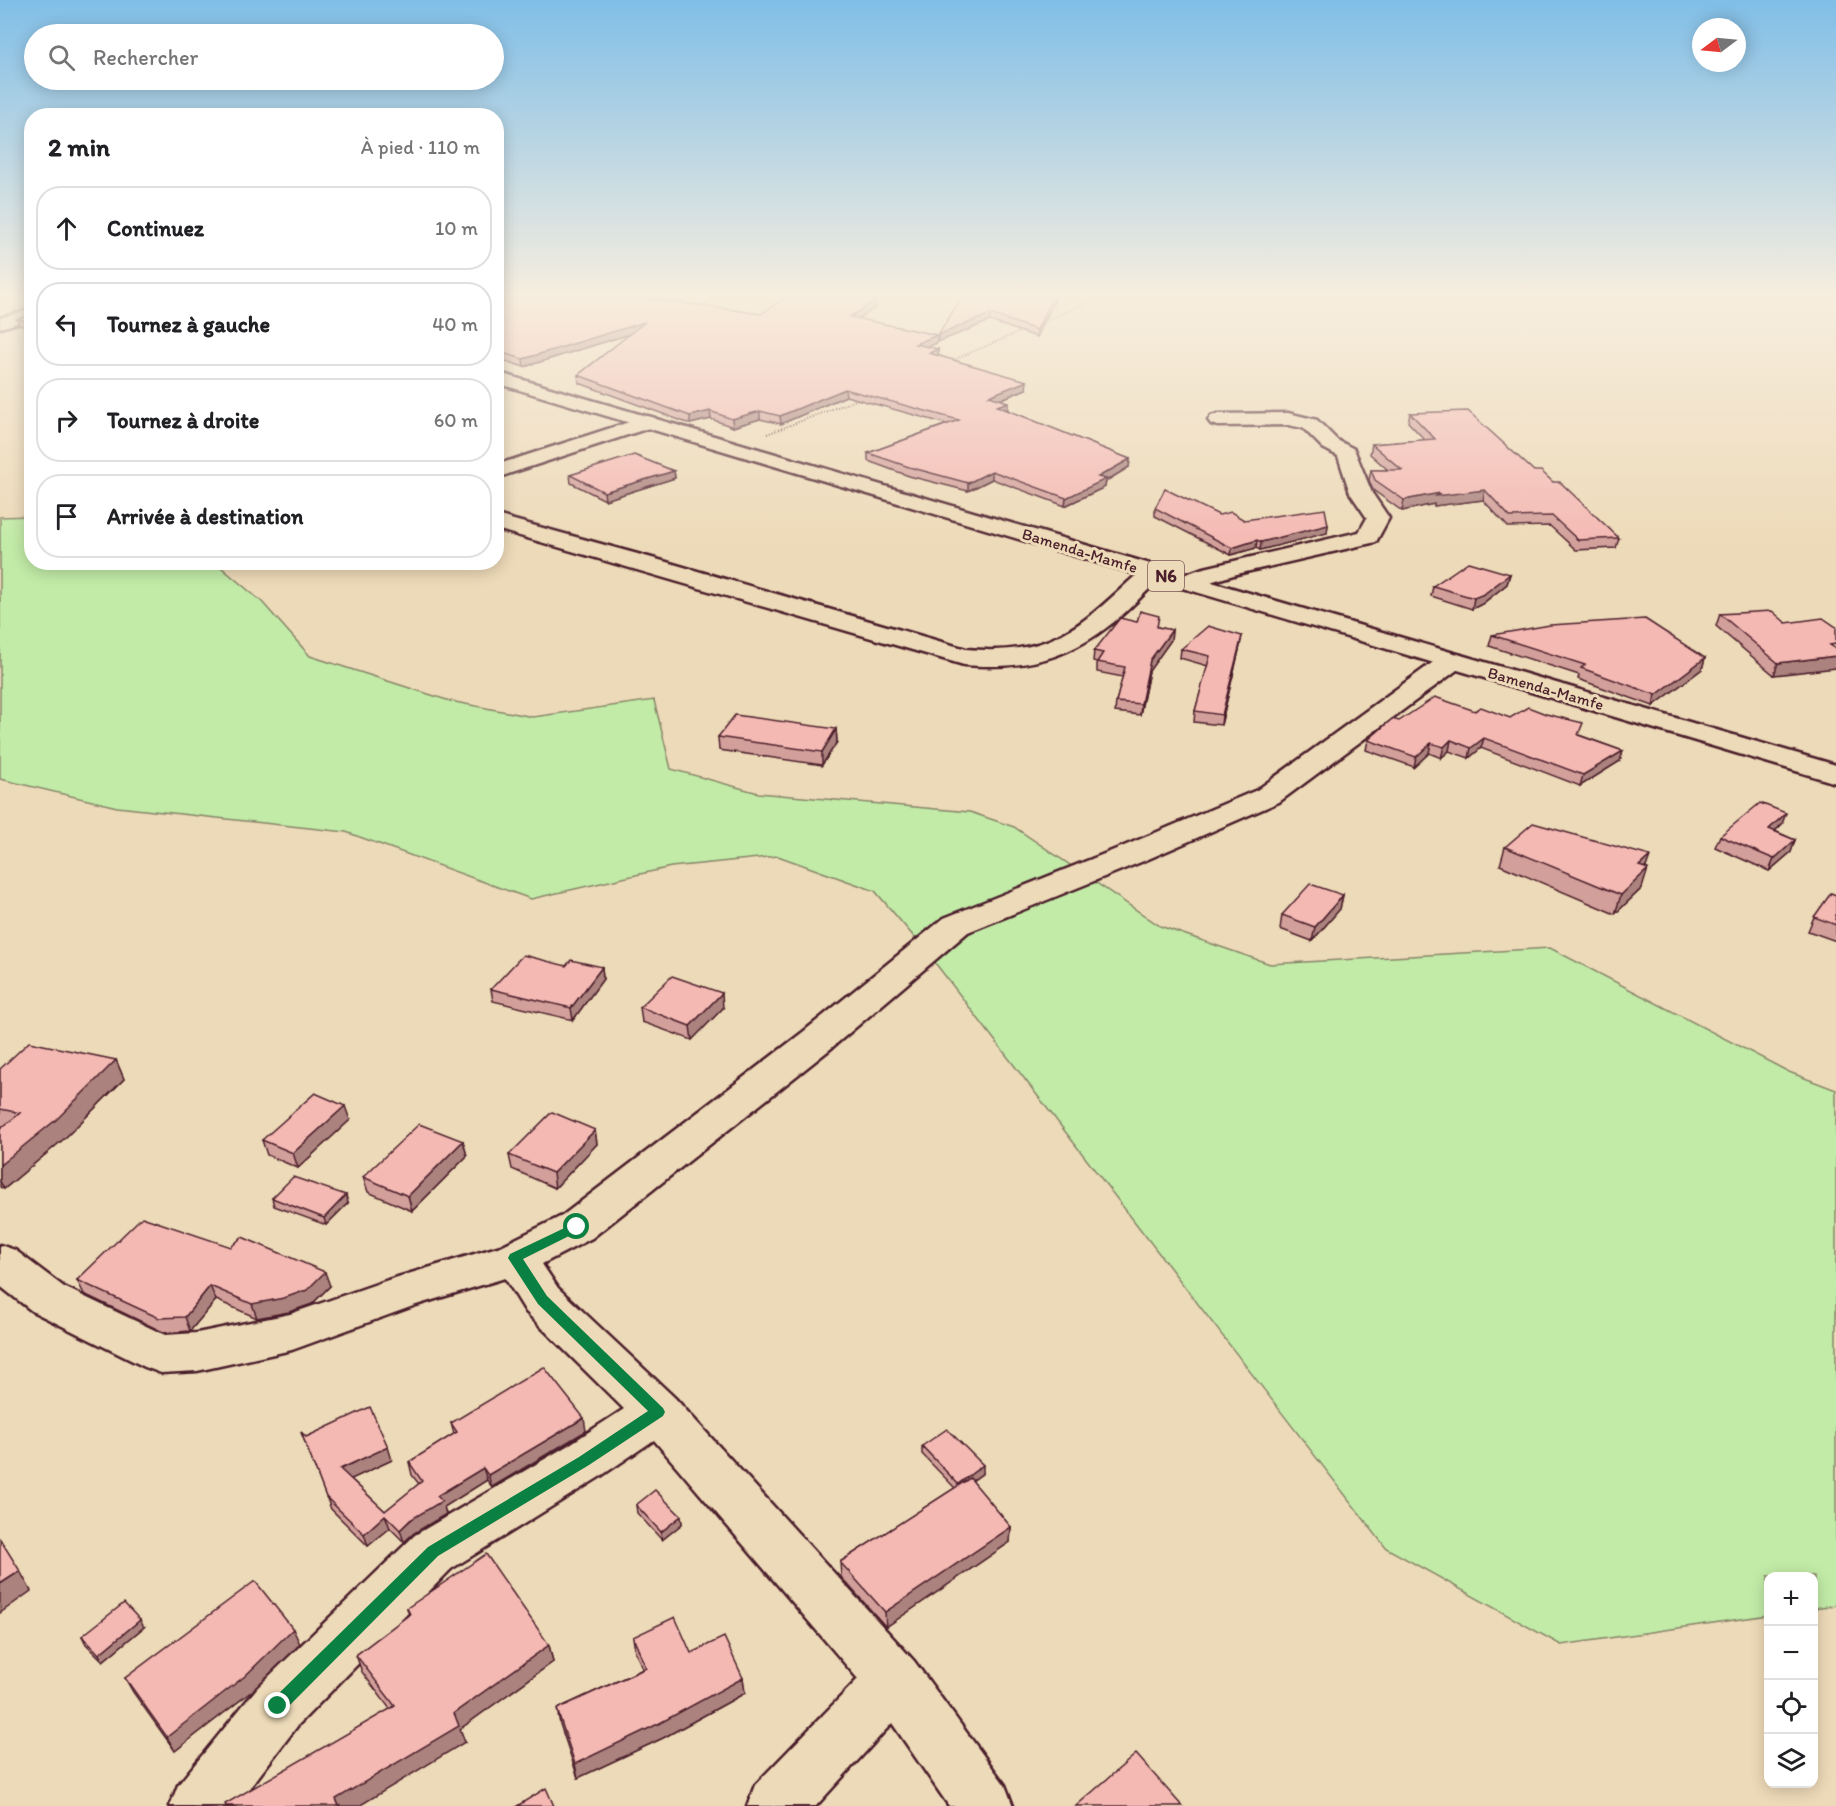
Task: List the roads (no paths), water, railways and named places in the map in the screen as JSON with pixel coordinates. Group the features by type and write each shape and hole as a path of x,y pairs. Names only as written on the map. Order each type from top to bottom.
{"main road":[{"name":"Bamenda-Mamfe","path":"504,379 1836,774"},
{"path":"1186,582 1263,559 1321,551 1368,537 1378,518 1361,494 1347,453 1330,444 1310,424 1288,419 1218,420"},
{"path":"504,469 648,422"},
{"path":"504,524 964,657 994,661 1034,655 1061,646 1089,630 1153,572"},
{"path":"0,1262 48,1299 161,1354 197,1352 292,1332 404,1292 515,1258 577,1227 816,1041 956,925 1136,853 1268,796 1452,661"},
{"path":"515,1258 542,1300 658,1412 895,1680 984,1806"},
{"path":"199,1806 278,1706 433,1551 584,1461 658,1412"},
{"path":"776,1806 895,1680"}]}
